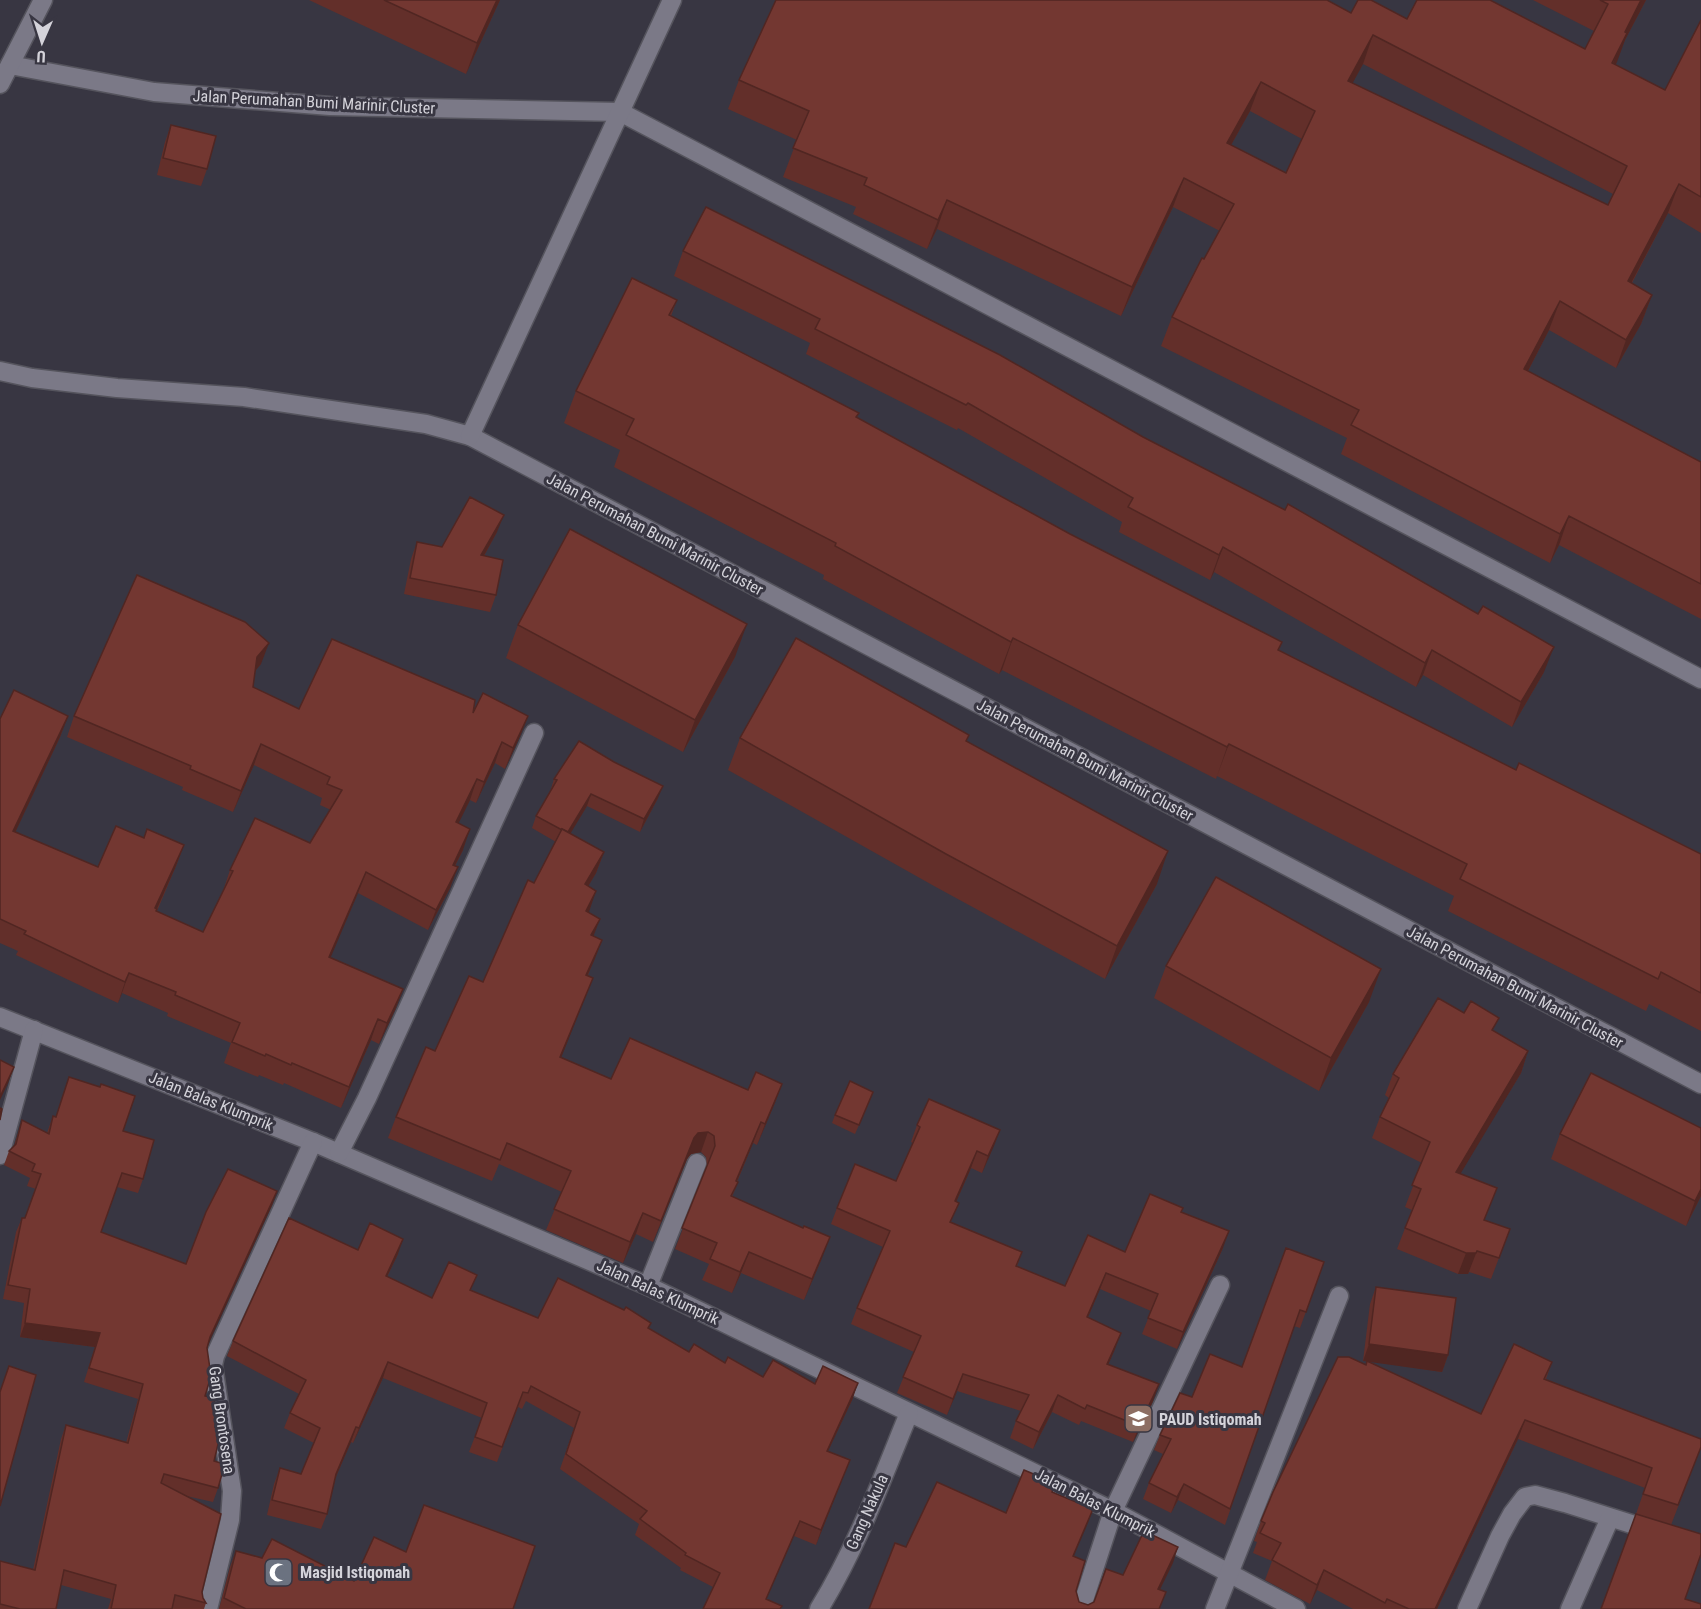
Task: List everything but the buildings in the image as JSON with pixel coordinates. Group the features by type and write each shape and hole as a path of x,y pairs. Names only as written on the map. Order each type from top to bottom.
{"street":[{"path":"0,84 43,0"},
{"path":"470,436 672,0"},
{"name":"Jalan Perumahan Bumi Marinir Cluster","path":"10,65 154,93 330,106 620,112 1701,679"},
{"name":"Jalan Perumahan Bumi Marinir Cluster","path":"0,371 32,378 117,388 244,397 426,424 470,436 1701,1084"},
{"path":"339,1154 367,1098 534,734"},
{"name":"Jalan Balas Klumprik","path":"0,1017 313,1142 648,1286 1113,1511 1296,1609"},
{"path":"0,1155 34,1030"},
{"name":"Gang Brontosena","path":"208,1609 230,1520 232,1491 213,1374 215,1356 313,1142"},
{"path":"648,1286 697,1163"},
{"path":"1081,1609 1113,1511 1220,1285"},
{"path":"1215,1609 1339,1296"},
{"name":"Gang Nakula","path":"819,1609 837,1580 867,1517 909,1413"},
{"path":"1467,1609 1500,1536 1525,1497 1535,1495 1701,1546"},
{"path":"1570,1609 1610,1518"}],"place":[{"name":"PAUD Istiqomah","path":"1138,1419"},
{"name":"Masjid Istiqomah","path":"279,1572"}]}
